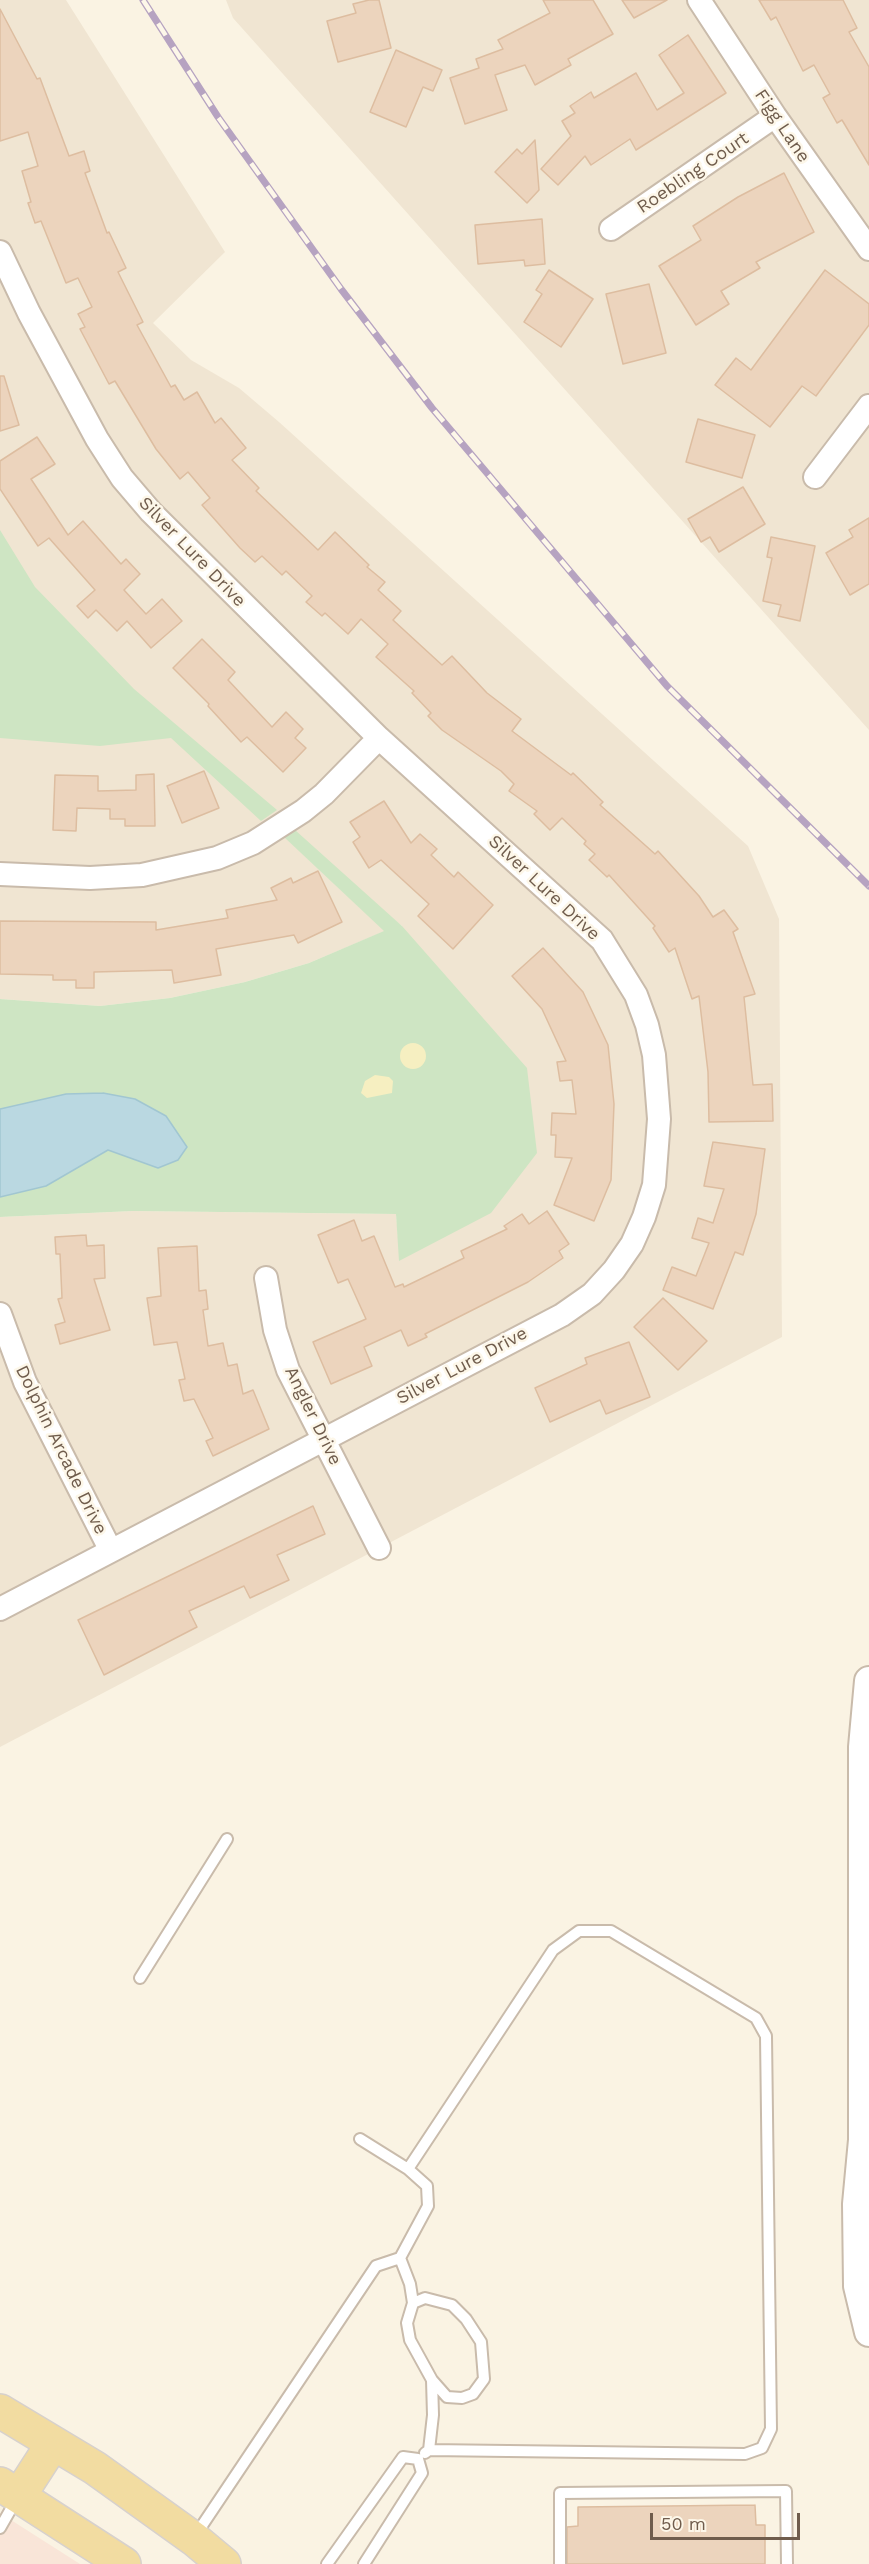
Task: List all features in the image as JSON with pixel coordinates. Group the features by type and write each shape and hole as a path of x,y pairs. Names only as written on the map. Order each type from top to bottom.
{"main road":[{"path":"0,2411 52,2445 95,2468 194,2539 224,2564"},
{"path":"52,2445 9,2490 124,2564"}],"street":[{"name":"Figg Lane","path":"699,0 775,116 869,249"},
{"name":"Roebling Court","path":"611,229 775,116"},
{"name":"Silver Lure Drive","path":"0,252 74,399 122,478 213,576 379,738 602,940 636,995 654,1055 659,1119 654,1185 636,1235 614,1270 592,1294 561,1315 0,1609"},
{"path":"815,477 869,406"},
{"path":"0,874 90,878 142,875 217,858 253,843 303,811 324,794 379,738"},
{"name":"Angler Drive","path":"266,1278 275,1330 288,1370 379,1548"},
{"name":"Dolphin Arcade Drive","path":"0,1314 25,1382 111,1551"},
{"path":"869,1681 863,1747 866,2152 857,2204 863,2247 858,2286 869,2332"}],"lane":[{"path":"140,1978 227,1839"},
{"path":"327,2564 403,2457 418,2459 429,2450 745,2454 762,2448 771,2430 766,2036 756,2018 611,1931 579,1931 554,1950 408,2169"},
{"path":"194,2539 376,2266 400,2258 428,2206 427,2186 408,2169 360,2139"},
{"path":"400,2258 410,2284 412,2303 407,2323 410,2340 432,2380 447,2397 462,2398 473,2394 484,2379 481,2342 466,2319 452,2305 425,2298 412,2303"},
{"path":"429,2450 433,2415 432,2380"},
{"path":"364,2564 422,2472 418,2459"},
{"path":"0,2528 9,2490"},
{"path":"560,2564 560,2493 786,2491 787,2564"}],"shaded area":[{"path":"0,0 66,0 225,252 153,323 191,360 239,388 279,422 748,846 779,919 782,1337 0,1747 0,1217 133,1211 396,1214 400,1261 402,926 285,837 385,931 309,963 245,982 170,998 100,1006 0,999"},
{"path":"226,0 869,0 869,730 233,18"},
{"path":"0,2513 80,2564 0,2564"}],"green space":[{"path":"0,530 35,587 134,689 277,810 261,821 171,738 100,746 0,738"},
{"path":"295,830 402,926 527,1068 537,1153 491,1213 399,1261 396,1214 133,1211 0,1217 0,999 100,1006 170,998 245,982 309,963 384,931 284,837"}],"sand":[{"path":"413,1043 422,1047 426,1056 422,1065 413,1069 404,1065 400,1056 404,1047"},
{"path":"375,1075 389,1077 393,1081 392,1093 367,1098 361,1093 365,1081"}],"water":[{"path":"103,1093 135,1099 166,1116 187,1147 178,1160 158,1168 108,1150 46,1186 0,1197 0,1109 66,1094"}],"building":[{"path":"379,0 391,48 338,62 327,21 356,13 353,4"},
{"path":"543,0 593,0 613,34 568,59 571,65 535,85 525,65 495,75 507,110 465,124 450,78 479,68 476,59 503,49 498,40 550,13"},
{"path":"622,0 667,0 634,18"},
{"path":"759,0 843,0 857,28 849,32 869,67 869,165 842,120 837,123 823,98 830,94 814,65 803,71 776,17 771,20"},
{"path":"0,9 37,79 40,78 69,156 84,151 90,171 85,173 107,233 109,232 126,268 118,272 143,322 137,325 171,387 175,385 184,400 197,392 215,423 221,418 246,448 232,460 259,488 256,491 318,550 335,532 369,565 367,567 385,582 378,590 401,611 393,620 442,665 452,656 487,693 521,719 512,731 571,775 573,773 603,802 600,805 655,854 658,851 699,896 713,917 724,910 738,929 733,932 755,994 744,997 753,1085 772,1084 773,1121 709,1122 708,1072 699,996 692,999 675,948 669,952 653,928 655,926 609,875 607,877 589,860 595,854 584,844 586,841 562,818 550,830 534,814 537,811 509,791 514,784 501,771 442,730 428,716 431,713 412,693 414,691 376,657 388,644 361,619 348,634 325,613 322,616 306,602 312,596 286,571 282,575 262,556 255,562 240,548 202,505 210,498 188,472 180,479 156,449 115,381 109,384 80,329 85,327 78,314 92,307 78,278 66,283 41,221 35,223 28,203 31,202 22,171 38,166 28,132 0,141"},
{"path":"688,35 726,93 636,150 630,139 591,165 585,156 558,185 541,169 571,136 562,121 575,113 570,106 591,92 594,98 636,73 657,110 684,93 659,55"},
{"path":"396,50 442,70 433,91 423,87 406,127 370,112"},
{"path":"535,140 539,190 527,203 495,172 517,149 522,154"},
{"path":"784,173 814,232 756,262 760,268 721,291 729,304 696,325 659,266 701,240 693,226 738,197"},
{"path":"542,219 545,264 525,266 524,260 478,264 475,225"},
{"path":"549,270 593,299 561,347 524,322 542,294 536,290"},
{"path":"825,270 869,304 869,325 816,396 802,386 770,427 715,385 736,358 751,370"},
{"path":"649,284 666,353 623,364 606,294"},
{"path":"0,376 4,376 19,425 0,431"},
{"path":"698,419 755,435 742,478 686,462"},
{"path":"37,437 55,464 31,479 68,535 83,521 121,564 126,559 140,574 124,590 146,614 162,599 182,621 151,648 127,621 117,631 96,610 88,618 77,606 95,590 49,538 38,546 0,489 0,461"},
{"path":"743,487 765,524 719,552 710,537 701,542 688,519"},
{"path":"869,518 869,584 850,595 826,553 853,537 849,530"},
{"path":"771,537 815,546 800,621 778,616 781,605 763,601 772,558 767,557"},
{"path":"202,639 235,672 228,680 272,727 286,712 303,729 295,738 306,748 283,772 247,737 241,742 208,706 209,704 173,668"},
{"path":"204,771 219,808 182,823 167,786"},
{"path":"154,774 155,826 125,826 125,819 110,819 110,809 77,808 76,831 53,830 55,775 98,776 98,791 136,790 136,775"},
{"path":"384,801 411,843 420,834 437,849 431,855 454,877 458,872 493,905 453,949 418,916 429,904 381,860 369,868 353,842 360,837 350,822"},
{"path":"318,871 342,922 298,943 294,935 216,949 221,975 174,983 172,970 94,972 94,988 76,988 76,980 53,980 53,975 0,974 0,921 156,922 156,930 228,918 226,910 277,900 271,888 291,878 293,883"},
{"path":"543,948 583,992 608,1045 614,1104 611,1180 594,1221 554,1205 572,1158 555,1157 556,1135 551,1135 552,1113 576,1114 572,1080 560,1081 557,1062 566,1061 542,1009 512,976"},
{"path":"713,1142 765,1149 756,1214 743,1255 735,1252 713,1309 663,1290 672,1267 696,1276 709,1243 692,1238 698,1218 713,1223 724,1189 704,1186"},
{"path":"547,1211 569,1244 559,1251 563,1258 528,1282 425,1334 427,1337 408,1346 401,1330 364,1347 372,1366 331,1384 313,1342 366,1319 348,1279 338,1283 318,1235 354,1220 362,1241 374,1236 395,1287 403,1284 404,1287 464,1258 461,1251 507,1229 504,1226 522,1214 529,1224"},
{"path":"86,1235 87,1246 104,1245 105,1278 94,1279 110,1330 60,1344 55,1325 65,1322 58,1299 62,1298 60,1254 56,1254 55,1237"},
{"path":"197,1246 199,1291 206,1290 208,1309 203,1310 208,1346 223,1343 228,1366 237,1364 243,1394 253,1390 269,1429 213,1456 206,1441 213,1438 194,1399 184,1401 179,1380 185,1379 177,1342 154,1345 147,1298 161,1296 158,1248"},
{"path":"663,1298 707,1341 678,1370 634,1327"},
{"path":"629,1342 650,1397 606,1414 600,1400 550,1422 535,1388 587,1364 585,1358"},
{"path":"313,1506 325,1534 277,1555 289,1580 250,1598 244,1586 189,1611 197,1627 104,1675 78,1620"},
{"path":"755,2505 756,2525 765,2525 765,2564 567,2564 567,2527 578,2526 578,2507"}],"railway":[{"path":"143,0 218,117 341,289 432,408 667,686 869,886"}]}
